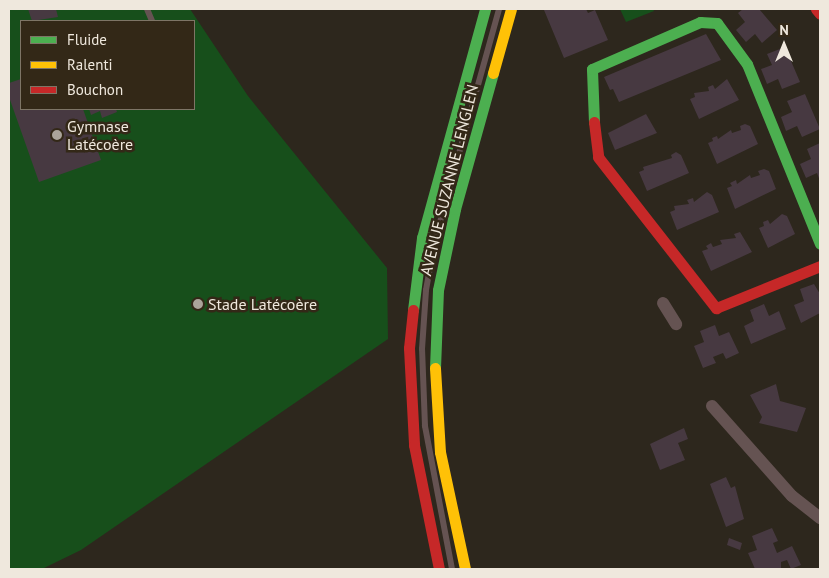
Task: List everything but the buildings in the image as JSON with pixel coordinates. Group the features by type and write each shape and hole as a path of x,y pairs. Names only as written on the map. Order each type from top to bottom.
{"street":[{"name":"AVENUE SUZANNE LENGLEN","path":"439,569 414,445 409,348 422,238 485,9"},
{"name":"AVENUE SUZANNE LENGLEN","path":"465,569 440,452 434,388 438,290 455,209 511,9"},
{"path":"816,9 820,14"},
{"path":"820,244 747,64 717,23 700,22 599,64 590,76 598,157 716,308 820,266"},
{"path":"663,302 676,324"},
{"path":"712,406 792,496 819,514"}],"lane":[{"path":"452,569 425,426 422,349 426,290 435,240 498,9"}],"green space":[{"name":"Stade Latécoère","path":"9,9 190,9 248,96 387,268 388,339 81,550 42,569 9,569"},
{"path":"620,9 653,9 654,11 626,22"}],"traffic: fast":[{"path":"413,310 422,238 485,9"},
{"path":"594,122 592,69 700,22 717,23 747,64 820,244"},
{"path":"435,368 438,290 455,209 493,73"}],"traffic: slow":[{"path":"493,73 511,9"},
{"path":"435,368 440,452 465,569"}],"traffic: jam":[{"path":"816,9 820,14"},
{"path":"594,122 598,157 716,308 820,266"},
{"path":"413,310 409,348 414,445 439,569"}],"place":[{"name":"Gymnase Latécoère","path":"57,135"},
{"name":"Stade Latécoère","path":"198,304"}]}
